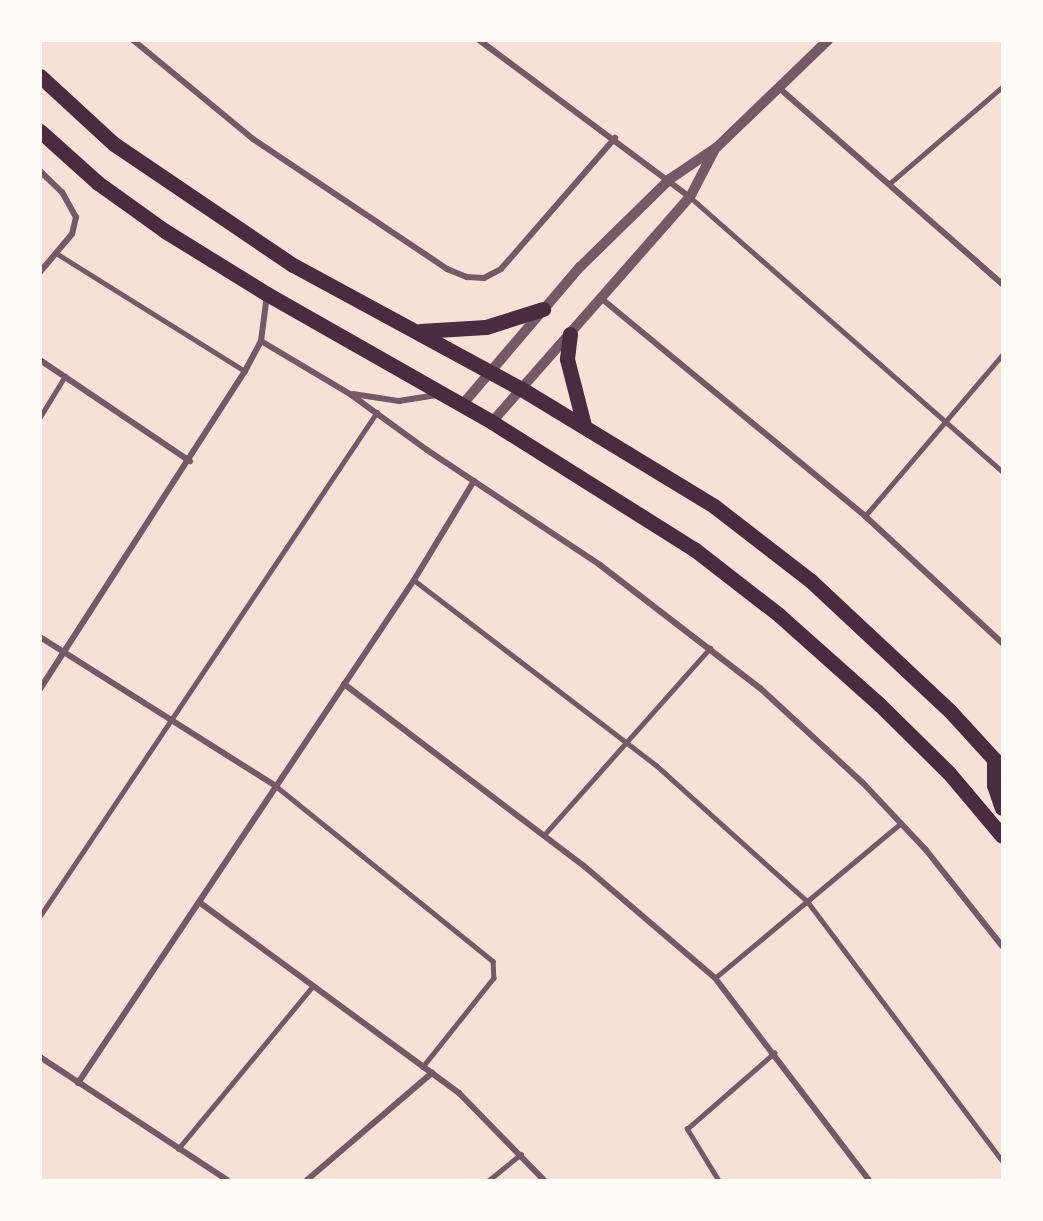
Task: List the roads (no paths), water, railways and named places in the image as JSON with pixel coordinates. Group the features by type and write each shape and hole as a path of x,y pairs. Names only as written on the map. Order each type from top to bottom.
{"main road":[{"path":"40,76 124,151 293,265 520,388 714,506 811,581 1000,760 995,792 1002,808"},
{"path":"40,131 98,183 267,294 492,422 694,549 778,615 949,773 1002,836"},
{"path":"417,331 486,327 543,309"},
{"path":"570,334 567,359 584,425"}],"street":[{"path":"133,40 252,139 447,269 467,277 484,278 501,269 615,138"},
{"path":"479,40 615,138 690,196"},
{"path":"462,405 580,267 670,179 717,147 828,40"},
{"path":"778,86 1002,284"},
{"path":"492,422 690,196 717,147"},
{"path":"40,171 62,192 76,217 72,234 40,272"},
{"path":"40,689 190,461 245,371 261,341 267,294"},
{"path":"602,299 865,516 1002,643"},
{"path":"261,341 378,412 474,481 600,565 710,648 830,751 901,823 1002,946"},
{"path":"40,360 190,461"},
{"path":"350,394 399,401 441,393"},
{"path":"78,1083 414,580 474,481"},
{"path":"40,637 276,786"},
{"path":"344,684 544,835 715,978 869,1180"},
{"path":"199,902 459,1093 544,1180"},
{"path":"40,1057 227,1180"},
{"path":"307,1180 432,1073"}],"lane":[{"path":"889,184 1002,87"},
{"path":"998,91 1002,95"},
{"path":"690,196 1002,471"},
{"path":"56,253 245,371"},
{"path":"865,516 1002,355"},
{"path":"40,417 65,376"},
{"path":"40,916 170,718 378,412"},
{"path":"414,580 627,742 740,838 808,902 1002,1160"},
{"path":"544,835 710,648"},
{"path":"276,786 493,961 494,978 423,1067"},
{"path":"715,978 901,823"},
{"path":"178,1149 313,986"},
{"path":"718,1180 687,1128 774,1053"},
{"path":"489,1180 521,1154"}]}
